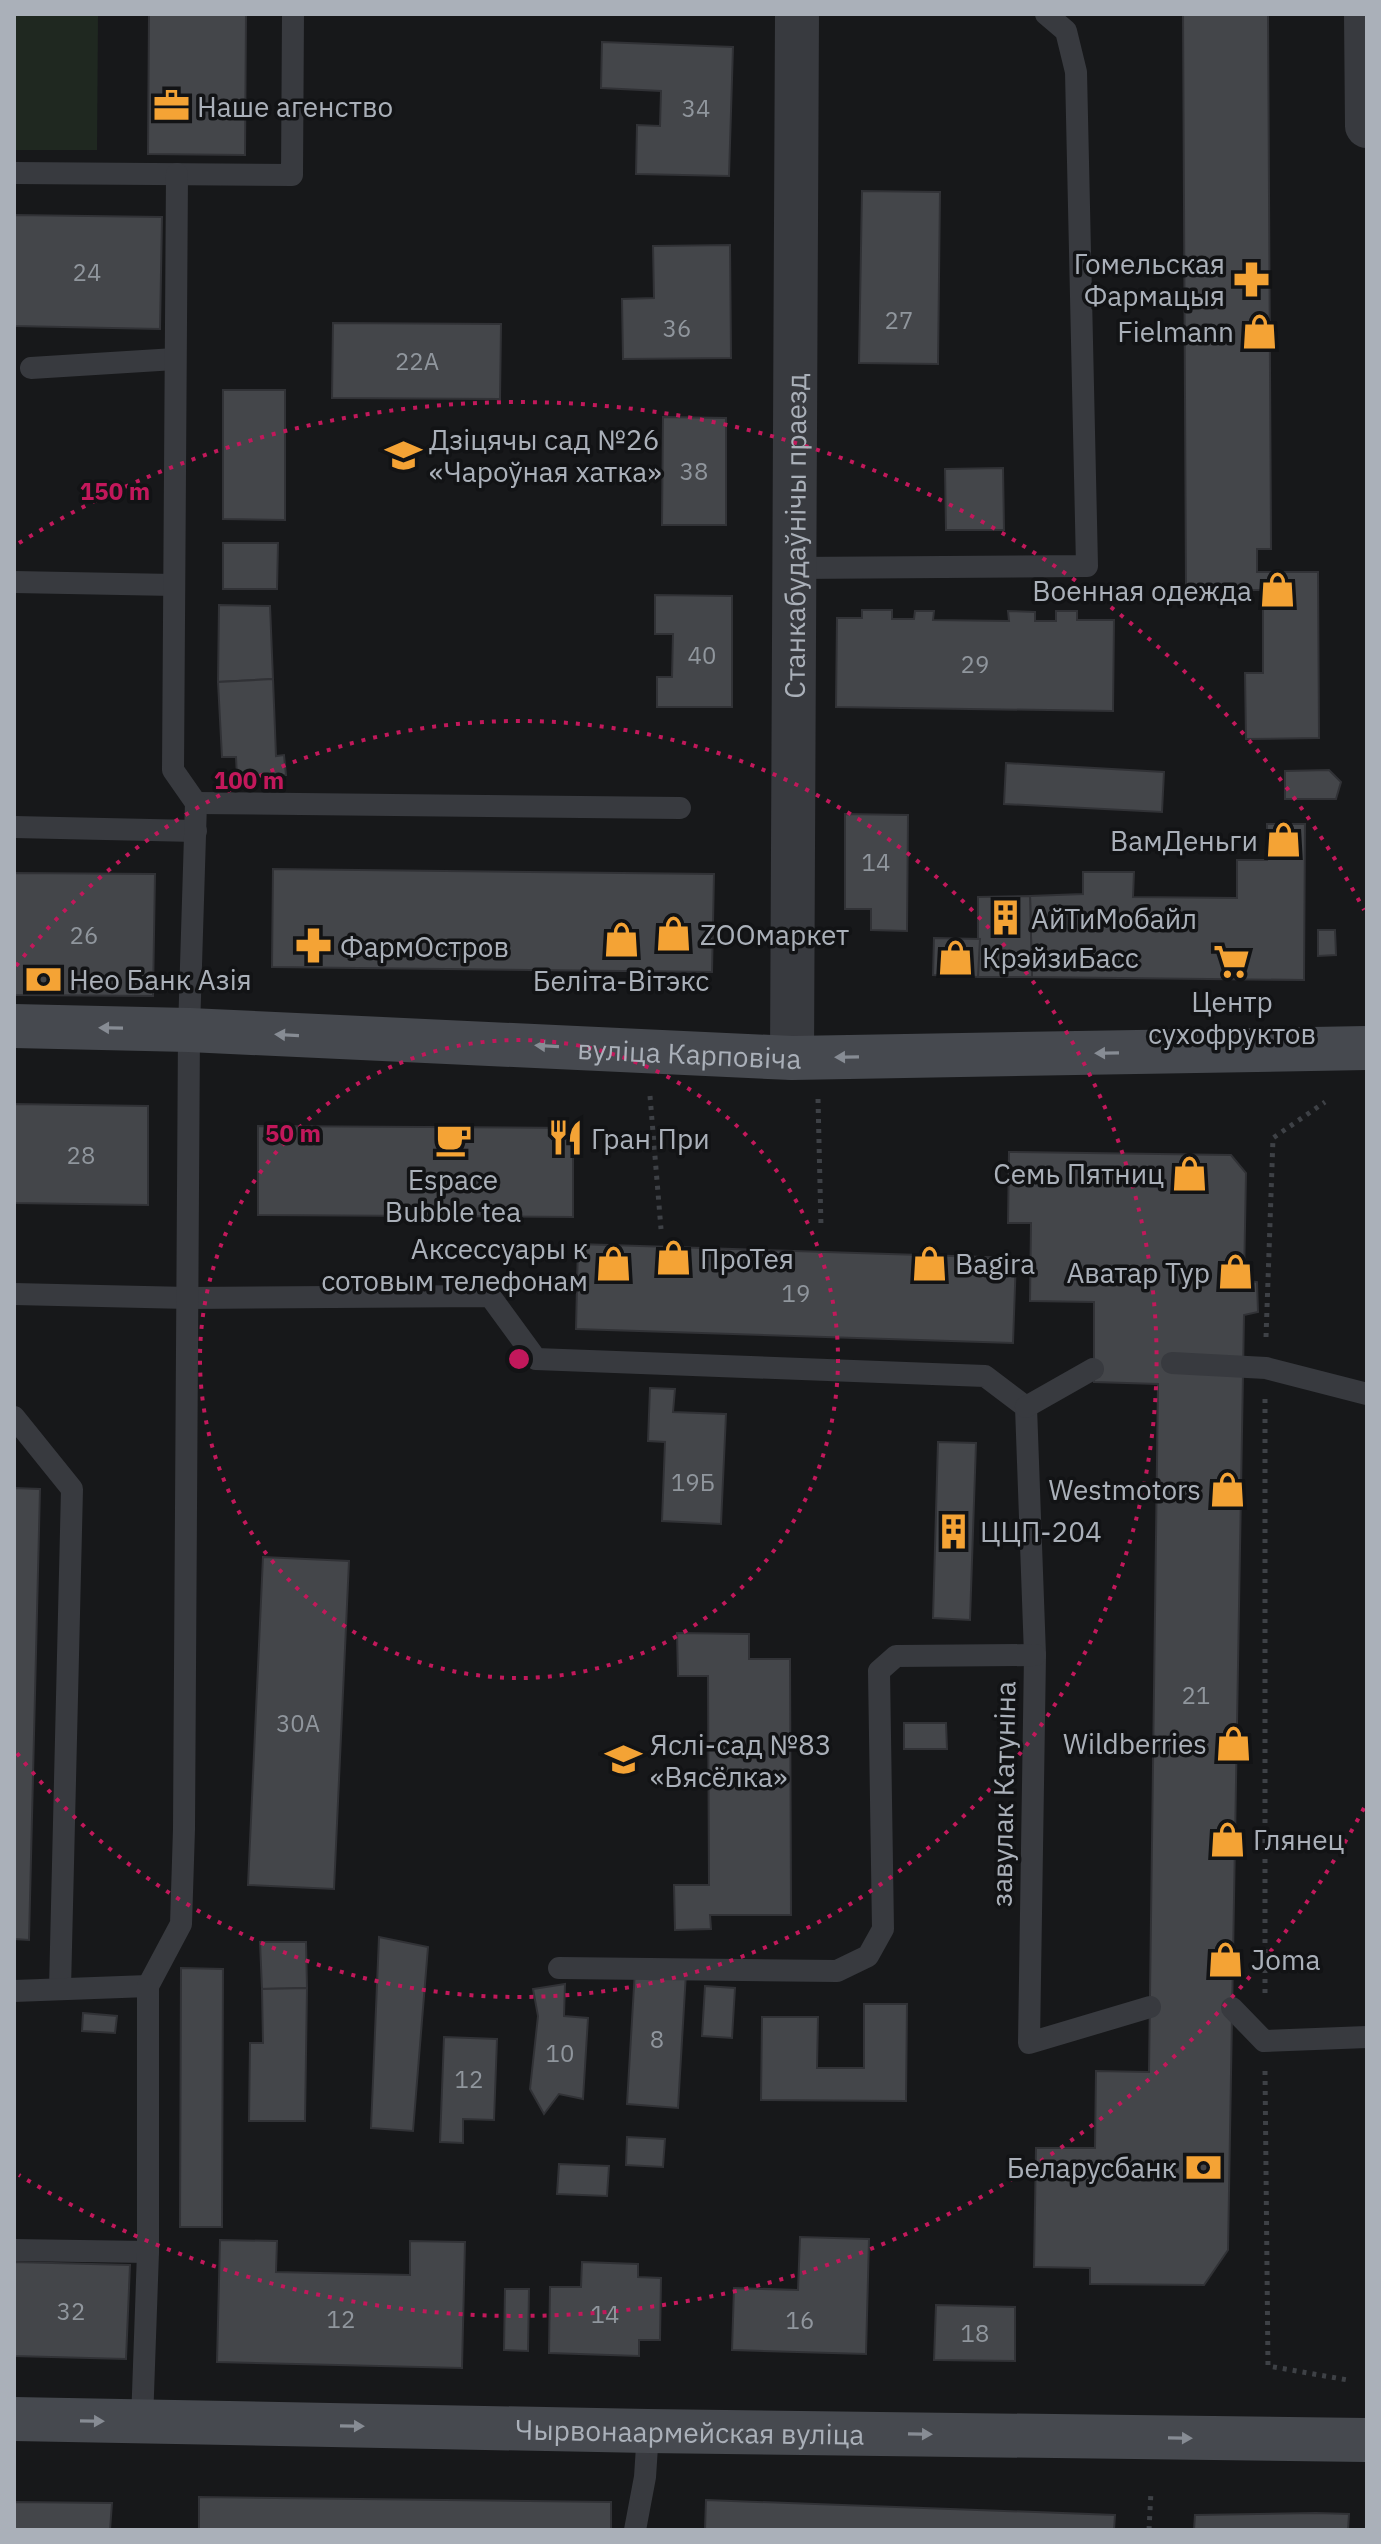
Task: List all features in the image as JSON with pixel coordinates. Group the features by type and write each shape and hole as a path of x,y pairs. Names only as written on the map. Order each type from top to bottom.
{"street":[{"name":"Станкабудаўнічы праезд","path":"797,14 795,568 805,1058"},
{"path":"1366,14 1367,126"},
{"name":"вуліца Карповіча","path":"14,1026 189,1030 805,1058 1367,1048"},
{"name":"Чырвонаармейская вуліца","path":"14,2419 1367,2440"}],"lane":[{"path":"14,173 292,175 293,14"},
{"path":"795,568 1087,566 1076,72 1066,31 1046,14"},
{"path":"142,2422 148,2252 148,1986 181,1924 184,1829 189,1030 196,803 173,770 177,174"},
{"path":"31,368 175,359"},
{"path":"14,582 174,585"},
{"path":"196,803 680,808"},
{"path":"14,827 196,831"},
{"path":"14,1294 188,1298 490,1296 536,1359 985,1376 1026,1407"},
{"path":"1172,1363 1266,1368 1367,1394"},
{"path":"1026,1407 1093,1369"},
{"path":"1026,1407 1035,1655"},
{"path":"14,1417 72,1489 60,1989"},
{"name":"завулак Катуніна","path":"559,1968 837,1971 868,1956 883,1929 879,1671 896,1656 1035,1655 1029,2043 1150,2007"},
{"path":"14,1991 148,1986"},
{"path":"1232,2008 1264,2041 1367,2037"},
{"path":"14,2250 148,2252"},
{"path":"635,2530 645,2477 648,2431"}],"path":[{"path":"646,1051 661,1229"},
{"path":"805,1058 821,1227"},
{"path":"1325,1102 1273,1138 1266,1368 1264,2041 1268,2366 1348,2380"},
{"path":"1149,2530 1151,2491"}],"shaded area":[{"path":"14,14 98,14 97,150 14,150"}],"building":[{"path":"149,14 246,14 245,155 148,154"},
{"path":"1183,14 1268,14 1271,549 1257,549 1257,572 1318,572 1319,738 1246,739 1245,673 1263,673 1263,590 1186,590"},
{"path":"602,42 733,47 729,176 636,174 637,125 660,126 661,91 601,88"},
{"path":"862,191 940,192 938,364 859,363"},
{"path":"14,215 162,217 160,329 14,326"},
{"path":"730,245 731,358 623,359 622,299 654,298 653,246"},
{"path":"333,323 501,324 500,399 332,398"},
{"path":"223,390 285,390 285,520 223,519"},
{"path":"663,417 726,418 726,525 662,525"},
{"path":"1003,468 1004,530 946,530 945,469"},
{"path":"223,543 278,543 277,589 223,589"},
{"path":"655,595 732,596 732,707 657,707 657,677 672,677 673,634 655,634"},
{"path":"219,605 270,606 273,679 218,682"},
{"path":"862,610 892,610 892,619 914,619 915,611 934,611 933,620 1009,621 1008,611 1035,612 1035,621 1056,621 1056,611 1077,611 1077,620 1114,620 1113,711 836,707 837,618 862,618"},
{"path":"273,679 276,756 284,755 286,775 237,777 236,757 222,757 218,682"},
{"path":"1006,763 1164,772 1162,812 1004,804"},
{"path":"1329,770 1341,782 1336,799 1285,799 1285,771"},
{"path":"845,814 908,815 907,931 871,930 871,909 845,909"},
{"path":"1267,824 1305,824 1304,980 1032,977 1030,896 1083,894 1083,872 1134,872 1133,897 1237,898 1237,860 1267,860"},
{"path":"273,869 714,874 712,972 272,967"},
{"path":"14,873 155,874 153,996 14,995"},
{"name":"АйТиМобайл","path":"1030,896 1032,977 978,977 978,897"},
{"path":"1318,930 1335,930 1336,955 1318,956"},
{"name":"КрэйзиБасс","path":"934,938 980,939 978,977 933,975"},
{"path":"14,1104 148,1106 148,1205 14,1203"},
{"path":"258,1126 573,1128 573,1217 258,1215"},
{"path":"1009,1152 1231,1155 1246,1173 1244,1280 1257,1282 1258,1312 1244,1315 1228,2250 1204,2285 1090,2284 1090,2268 1034,2267 1036,2148 1095,2148 1096,2071 1149,2072 1158,1384 1094,1382 1094,1302 1030,1301 1031,1223 1008,1223"},
{"path":"578,1244 1016,1258 1013,1343 576,1329"},
{"path":"650,1388 675,1389 673,1412 726,1414 721,1524 662,1521 665,1442 648,1441"},
{"name":"ЦЦП-204","path":"938,1442 976,1443 970,1620 933,1618"},
{"path":"14,1488 40,1489 29,1940 14,1939"},
{"path":"263,1557 349,1561 334,1889 248,1885"},
{"path":"677,1633 749,1634 749,1659 790,1659 791,1915 710,1915 711,1929 675,1930 674,1885 709,1885 708,1676 678,1676"},
{"path":"904,1723 946,1723 947,1749 904,1749"},
{"path":"379,1937 428,1947 413,2131 371,2128"},
{"path":"260,1942 306,1942 307,1988 262,1989"},
{"path":"181,1968 223,1969 222,2227 180,2227"},
{"path":"635,1970 686,1973 678,2108 627,2104"},
{"path":"565,1984 564,2016 588,2018 583,2099 559,2094 544,2114 530,2089 538,2016 533,1989"},
{"path":"705,1986 735,1988 732,2038 702,2036"},
{"path":"307,1988 305,2121 249,2121 250,2043 263,2043 262,1989"},
{"path":"864,2004 907,2004 906,2101 761,2100 762,2017 818,2017 817,2068 864,2068"},
{"path":"83,2013 117,2016 115,2033 82,2031"},
{"path":"444,2037 497,2039 494,2120 463,2119 463,2143 440,2142"},
{"path":"627,2137 665,2139 663,2167 626,2165"},
{"path":"559,2164 609,2166 607,2196 557,2194"},
{"path":"800,2237 869,2239 866,2354 732,2350 734,2288 798,2290"},
{"path":"220,2240 277,2241 276,2272 410,2275 410,2241 465,2242 462,2368 217,2362"},
{"path":"14,2262 130,2265 126,2359 14,2356"},
{"path":"582,2262 638,2264 638,2277 661,2278 660,2340 639,2340 639,2356 549,2353 550,2287 581,2287"},
{"path":"505,2289 529,2289 528,2351 504,2350"},
{"path":"936,2305 1015,2307 1015,2361 934,2360"},
{"path":"199,2497 611,2502 611,2530 199,2530"},
{"path":"706,2500 1115,2515 1114,2530 705,2530"},
{"path":"14,2502 112,2503 110,2530 14,2530"},
{"path":"1349,2514 1348,2530 1194,2530 1195,2515"}],"place":[{"name":"Наше агенство","path":"171,106"},
{"name":"Гомельская Фармацыя","path":"1251,279"},
{"name":"Fielmann","path":"1260,331"},
{"name":"Дзіцячы сад №26 «Чароўная хатка»","path":"403,455"},
{"name":"Военная одежда","path":"1278,590"},
{"name":"ВамДеньги","path":"1284,840"},
{"name":"АйТиМобайл","path":"1005,918"},
{"name":"ZOOмаркет","path":"674,934"},
{"name":"Беліта-Вітэкс","path":"621,940"},
{"name":"ФармОстров","path":"314,946"},
{"name":"КрэйзиБасс","path":"956,957"},
{"name":"Центр сухофруктов","path":"1232,961"},
{"name":"Нео Банк Азія","path":"43,979"},
{"name":"Гран При","path":"565,1138"},
{"name":"Espace Bubble tea","path":"453,1139"},
{"name":"Семь Пятниц","path":"1190,1173"},
{"name":"ПроТея","path":"674,1258"},
{"name":"Bagira","path":"929,1263"},
{"name":"Аксессуары к сотовым телефонам","path":"614,1264"},
{"name":"Аватар Тур","path":"1236,1272"},
{"name":"Westmotors","path":"1227,1489"},
{"name":"ЦЦП-204","path":"954,1531"},
{"name":"Wildberries","path":"1233,1743"},
{"name":"Яслі-сад №83 «Вясёлка»","path":"624,1760"},
{"name":"Глянец","path":"1227,1839"},
{"name":"Joma","path":"1225,1959"},
{"name":"Беларусбанк","path":"1203,2167"}]}
